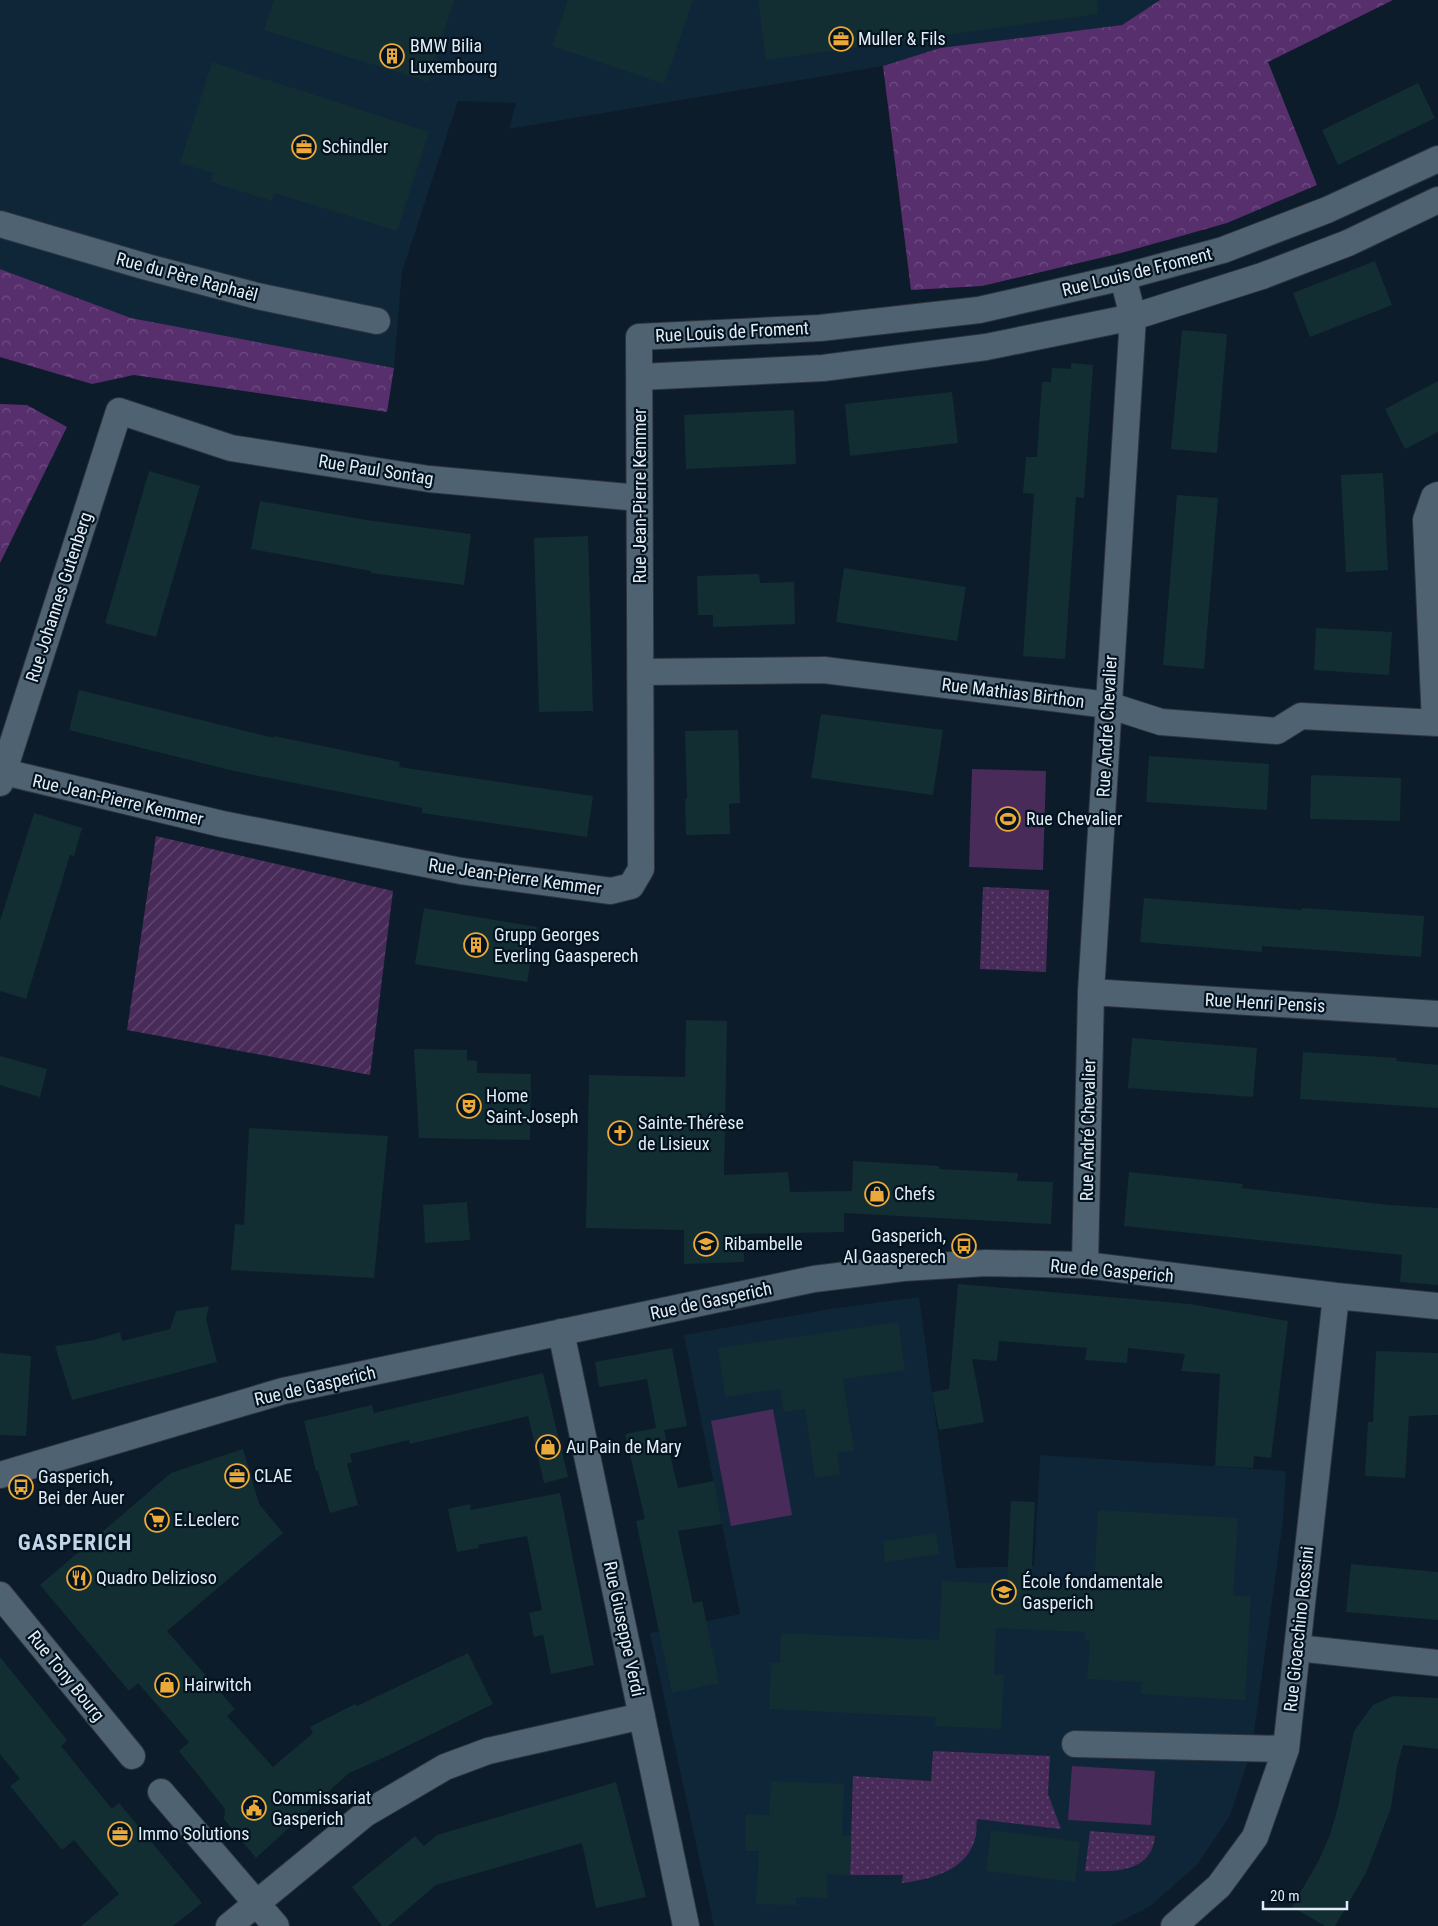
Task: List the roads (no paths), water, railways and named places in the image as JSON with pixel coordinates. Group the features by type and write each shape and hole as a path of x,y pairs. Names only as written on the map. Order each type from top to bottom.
{"street":[{"name":"Rue Louis de Froment","path":"1438,159 1328,210 1224,250 1123,277 979,310 820,328 639,338 640,370 823,368 986,347 1133,317 1262,276 1348,243 1438,200"},
{"name":"Rue du Père Raphaël","path":"0,224 147,267 257,296 377,321"},
{"name":"Rue André Chevalier","path":"1085,1265 1091,992 1133,317 1123,277"},
{"name":"Rue Louis de Froment","path":"820,328 823,368"},
{"name":"Rue Jean-Pierre Kemmer","path":"1,776 222,824 461,871 611,891 631,886 641,869 640,370"},
{"name":"Rue Paul Sontag","path":"118,411 231,448 429,479 639,498"},
{"name":"Rue Johannes Gutenberg","path":"1,776 118,411"},
{"path":"1437,723 1426,520 1434,497 1438,495"},
{"name":"Rue Mathias Birthon","path":"641,672 824,670 1108,705 1161,722 1277,731 1300,716 1437,723"},
{"name":"Rue Henri Pensis","path":"1091,992 1438,1014"},
{"name":"Rue de Gasperich","path":"0,1475 283,1391 814,1279 875,1271 986,1263 1085,1265 1336,1296 1438,1306"},
{"name":"Rue Gioacchino Rossini","path":"1174,1926 1219,1886 1255,1837 1286,1749 1336,1296"},
{"name":"Rue Giuseppe Verdi","path":"561,1332 686,1926"},
{"name":"Rue Tony Bourg","path":"0,1594 132,1756"},
{"path":"1297,1648 1438,1663"},
{"path":"229,1926 365,1814 445,1767 488,1751 642,1716"},
{"path":"1075,1744 1286,1749"},
{"path":"161,1792 276,1926"}],"place":[{"name":"Muller & Fils","path":"841,39"},
{"name":"BMW Bilia Luxembourg","path":"392,56"},
{"name":"Schindler","path":"304,147"},
{"name":"Rue Chevalier","path":"1008,819"},
{"name":"Grupp Georges Everling Gaasperech","path":"476,945"},
{"name":"Home Saint-Joseph","path":"469,1106"},
{"name":"Sainte-Thérèse de Lisieux","path":"620,1133"},
{"name":"Chefs","path":"877,1194"},
{"name":"Ribambelle","path":"706,1244"},
{"name":"Gasperich, Al Gaasperech","path":"964,1246"},
{"name":"Au Pain de Mary","path":"548,1447"},
{"name":"CLAE","path":"237,1476"},
{"name":"Gasperich, Bei der Auer","path":"21,1487"},
{"name":"E.Leclerc","path":"157,1520"},
{"name":"Quadro Delizioso","path":"79,1578"},
{"name":"École fondamentale Gasperich","path":"1004,1592"},
{"name":"Hairwitch","path":"167,1685"},
{"name":"Commissariat Gasperich","path":"254,1808"},
{"name":"Immo Solutions","path":"120,1834"}],"district":[{"name":"GASPERICH","path":"75,1542"}]}
